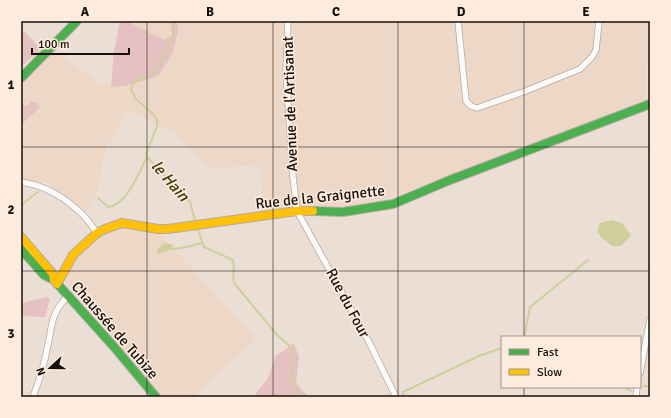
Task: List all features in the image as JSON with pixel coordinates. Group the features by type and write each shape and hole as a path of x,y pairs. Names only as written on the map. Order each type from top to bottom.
{"street":[{"path":"22,76 77,21"},
{"name":"Avenue de l'Artisanat","path":"288,21 286,72 293,177 297,210"},
{"path":"458,21 466,101 471,106 476,108 523,92 580,69 592,57 596,50 599,21"},
{"name":"Rue de la Graignette","path":"55,282 73,255 97,233 122,223 158,229 168,229 297,210 343,212 393,204 458,177 650,104"},
{"path":"21,182 45,188 59,196 85,216 97,233"},
{"name":"Rue du Four","path":"297,210 369,342 396,397"},
{"name":"Chaussée de Tubize","path":"21,237 53,274 55,282"},
{"name":"Chaussée de Tubize","path":"21,248 44,275 55,282 68,296 115,348 156,397"},
{"path":"33,397 43,366 53,317 59,305 68,296"},
{"path":"641,368 650,319"}],"shaded area":[{"path":"120,21 126,21 165,40 172,35 170,21 177,21 178,31 173,53 158,76 126,86 111,87 114,51"},
{"path":"122,21 650,21 645,100 460,174 361,207 264,213 259,165 211,168 175,134 128,111 109,144 107,144 97,192 88,212 46,182 21,180 21,83 54,50 97,82 112,86"},
{"path":"24,31 41,49 21,67 21,34"},
{"path":"31,101 37,103 40,107 21,125 21,103 28,105"},
{"path":"611,220 622,223 631,235 621,246 612,246 602,238 597,231 600,223"},
{"path":"132,226 157,230 256,339 193,397 163,397 64,280 79,251 98,235 119,227"},
{"path":"165,243 173,245 172,249 158,254 158,248"},
{"path":"47,297 50,299 45,317 21,316 21,303"},
{"path":"294,343 299,357 296,383 308,397 253,397 268,378 276,356"}],"waterway":[{"name":"le Hain","path":"171,21 173,37 154,73 133,83 131,89 136,99 154,115 157,120 157,126 146,154 147,157 190,202 196,223"},
{"path":"98,198 108,207 121,201 132,187 147,157"},
{"path":"21,205 38,192"},
{"name":"le Hain","path":"197,227 204,247 233,260 234,283 277,335 292,348 294,360 291,375 300,397"},
{"path":"172,249 202,243"},
{"path":"524,336 530,307 588,260"},
{"path":"404,397 403,392 479,356 501,348"},
{"path":"644,386 650,386"},
{"path":"626,388 631,391"}],"traffic: fast":[{"path":"21,78 77,21"},
{"path":"313,211 343,212 393,204 450,180 650,104"},
{"path":"21,249 44,275 54,280 115,348 156,397"}],"traffic: slow":[{"path":"57,284 73,255 97,233 122,223 158,229 168,229 297,211 313,211"},
{"path":"21,237 53,274 54,280"}]}
